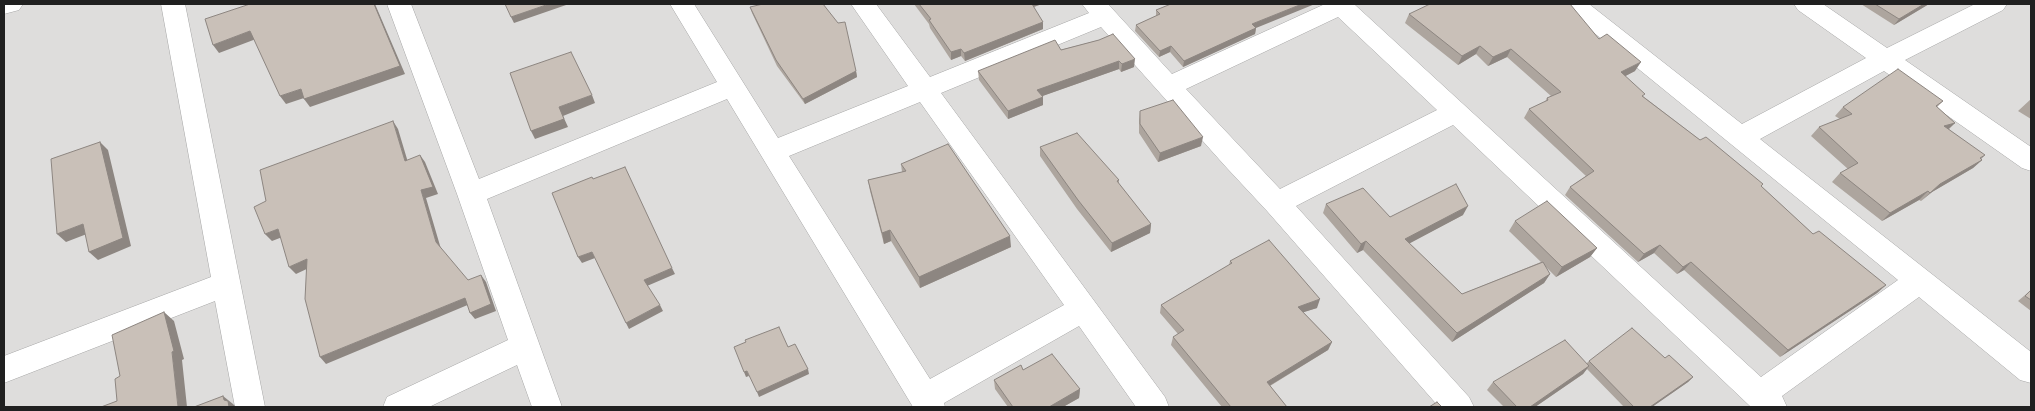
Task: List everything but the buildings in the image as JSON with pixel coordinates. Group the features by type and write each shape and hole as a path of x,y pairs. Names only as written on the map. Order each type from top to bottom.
{"street":[{"path":"4,6 12,4"},
{"path":"173,4 250,407"},
{"path":"399,4 471,194 547,407"},
{"path":"682,4 731,87 774,151 927,403 1083,309"},
{"path":"863,4 1154,407"},
{"path":"1574,4 2031,370"},
{"path":"1806,4 2031,161"},
{"path":"1741,137 1886,59 1995,4"},
{"path":"1168,86 1340,5 1766,401 1919,281"},
{"path":"774,151 925,89 1100,10 1277,203 1458,407"},
{"path":"471,194 731,87"},
{"path":"1277,203 1456,112"},
{"path":"4,370 226,284"},
{"path":"398,407 524,347"}],"shaded area":[{"path":"4,4 2031,4 2031,407 4,407"}]}
